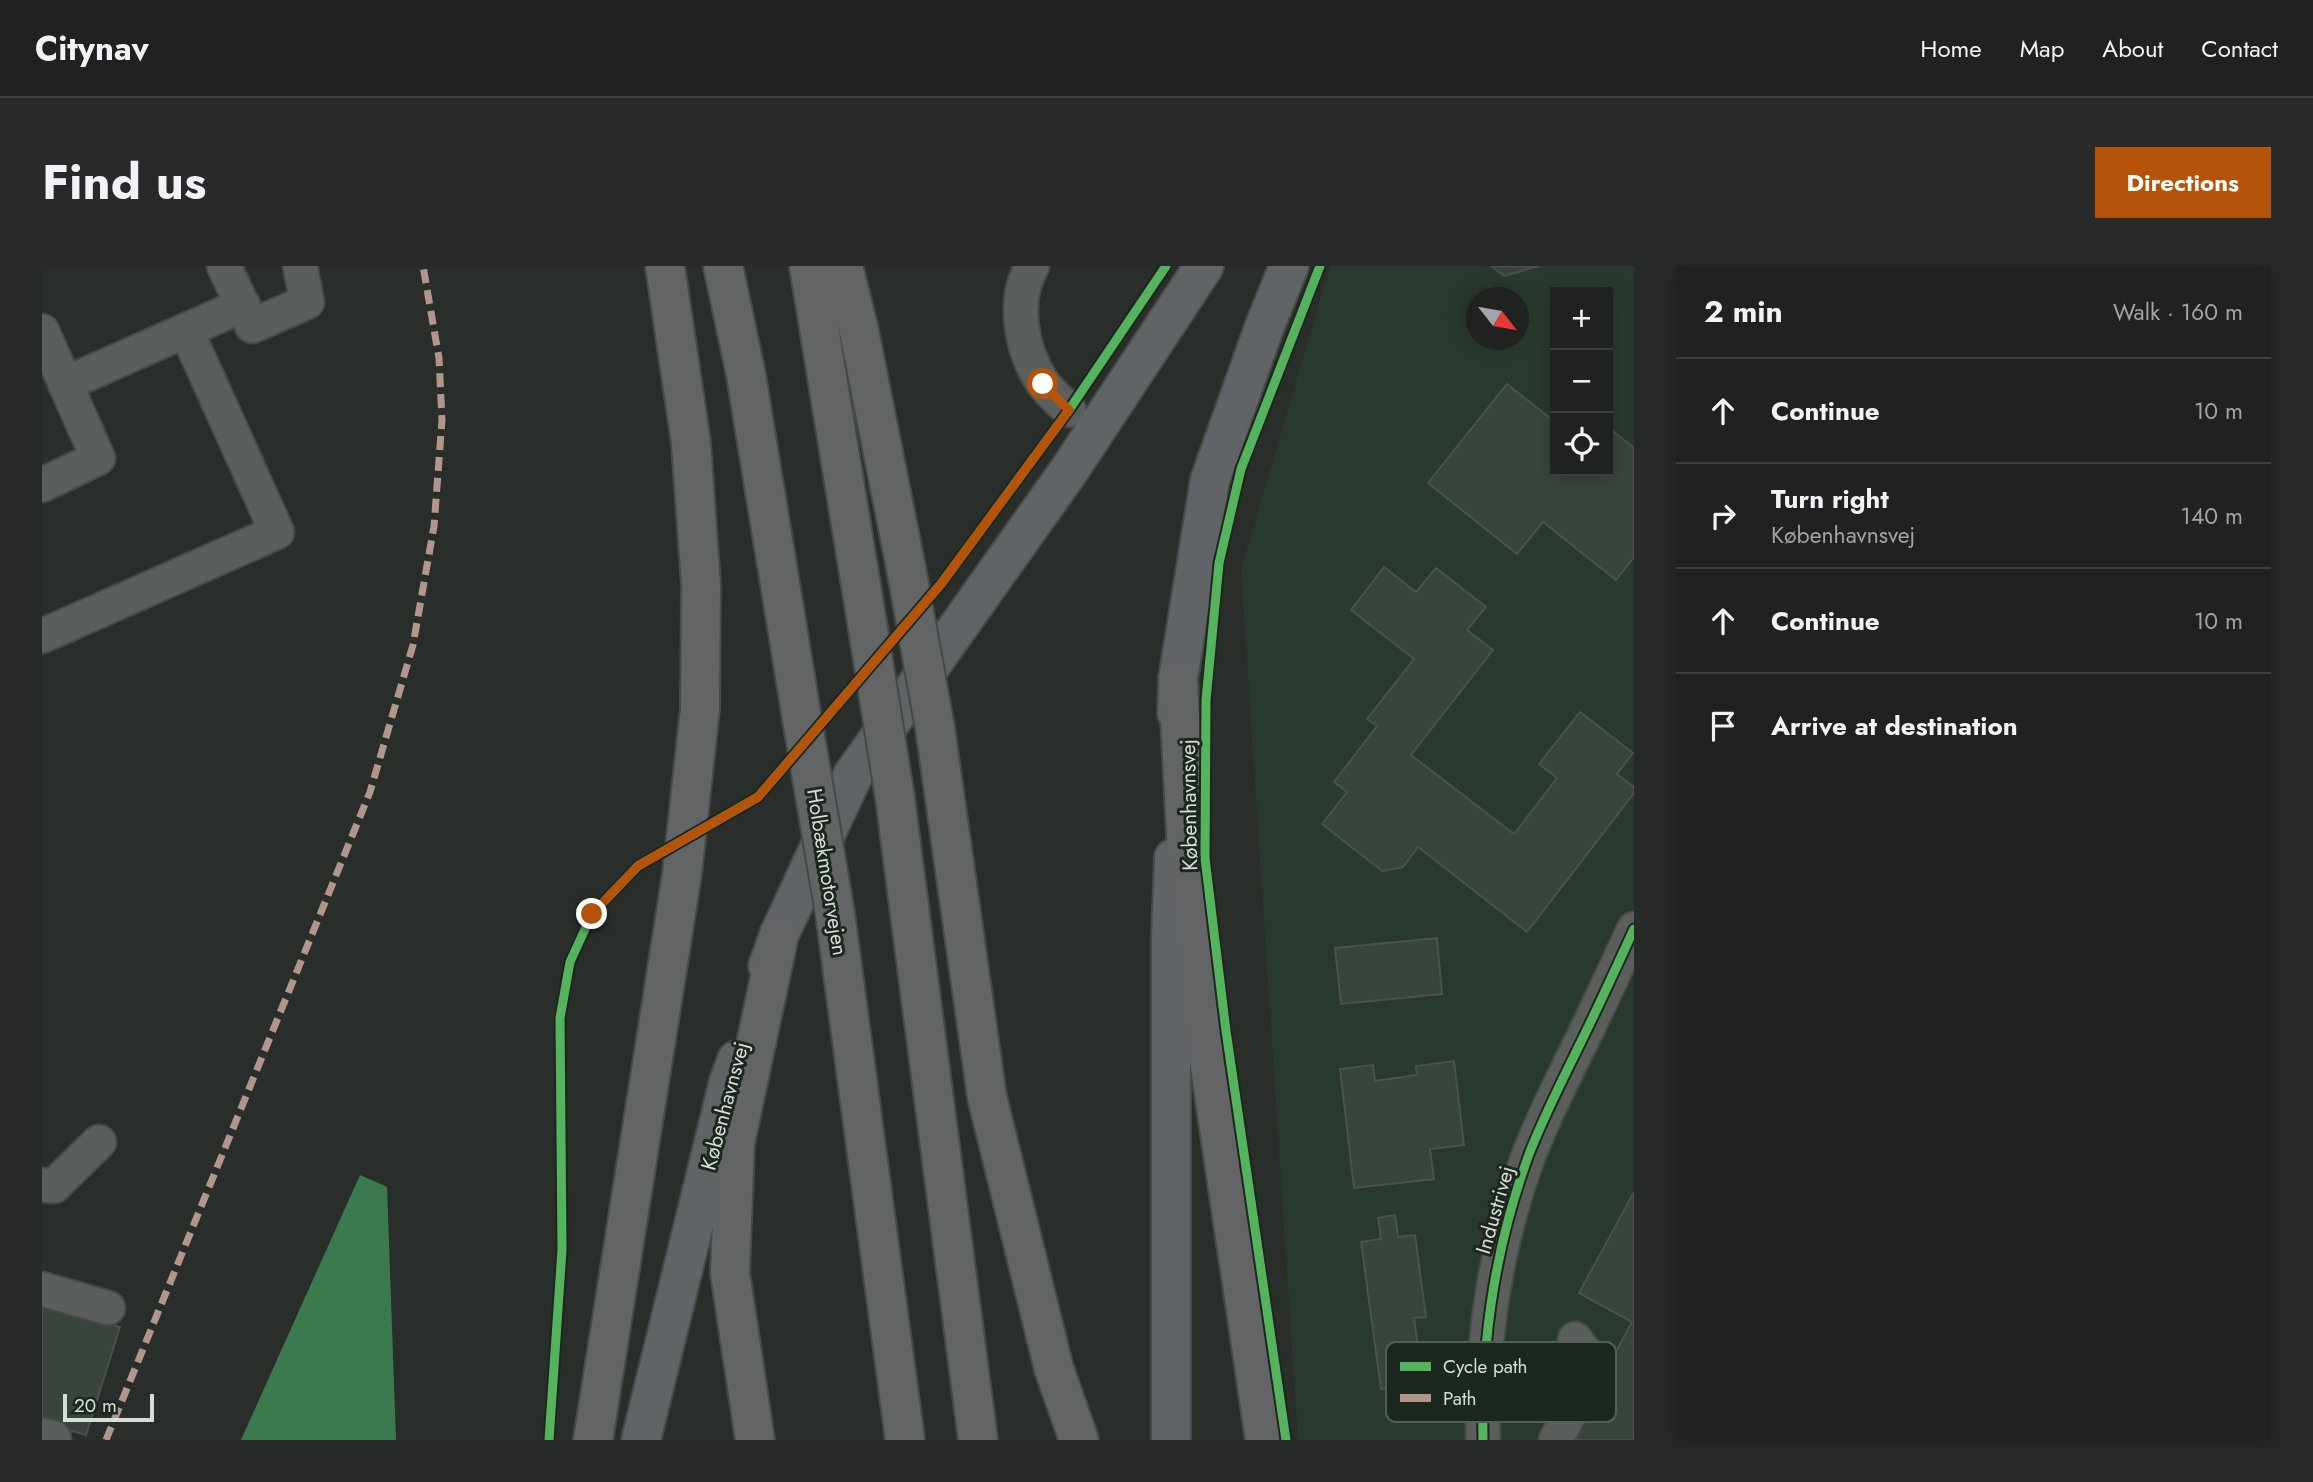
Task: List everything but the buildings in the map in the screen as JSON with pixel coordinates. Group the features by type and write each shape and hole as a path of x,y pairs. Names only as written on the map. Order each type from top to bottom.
{"highway":[{"path":"593,1440 682,874 701,709 701,585 691,443 665,266"},
{"name":"Holbækmotorvejen","path":"723,266 746,375 835,913 905,1440"},
{"path":"809,266 895,798 978,1440"},
{"path":"843,266 859,331 935,728 987,1097 1054,1369 1079,1440"},
{"path":"1178,679 1188,874 1201,1005 1265,1440"},
{"path":"755,1440 730,1273 735,1143 779,935"}],"main road":[{"name":"Københavnsvej","path":"641,1440 729,1081 779,935 853,775 1068,472 1204,266"},
{"name":"Københavnsvej","path":"1171,1440 1171,937 1178,679 1210,480 1289,266"}],"street":[{"path":"224,266 252,326 307,302 300,266"},
{"path":"1032,266 1027,274 1020,312 1027,352 1043,384 1069,410"},
{"path":"65,384 243,305"},
{"path":"42,636 276,532 186,330"},
{"path":"42,331 98,458 42,485"},
{"name":"Industrivej","path":"1488,1342 1498,1261 1528,1156 1634,929"},
{"path":"42,1185 54,1186 99,1142"},
{"path":"42,1289 108,1308"},
{"name":"Industrivej","path":"1483,1422 1483,1440"},
{"path":"1556,1440 1565,1422"}],"shaded area":[{"path":"1330,266 1634,266 1634,1440 1298,1440 1241,570"},
{"path":"360,1175 387,1187 396,1440 241,1440"}],"marked path":[{"path":"106,1440 370,792 413,645 434,526 442,420 439,358 423,266"}],"cycle path":[{"path":"549,1440 562,1250 560,1018 570,962 592,914 638,866 758,797 941,584 1069,410 1166,266"},
{"path":"1286,1440 1226,1031 1205,858 1206,700 1219,563 1241,469 1320,266"},
{"path":"1487,1342 1499,1261 1528,1157 1634,929"},
{"path":"1483,1422 1483,1440"}],"route":[{"path":"592,914 638,866 758,797 941,584 1069,410 1043,384"}]}
